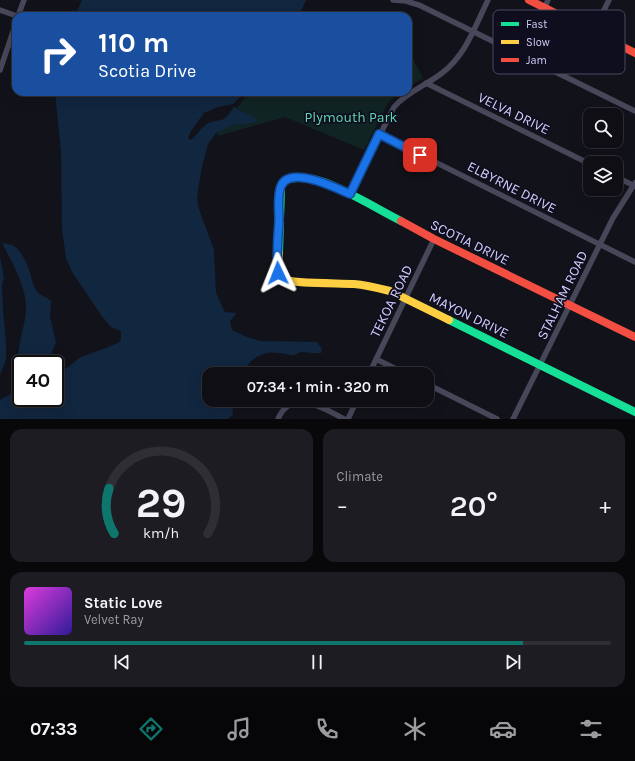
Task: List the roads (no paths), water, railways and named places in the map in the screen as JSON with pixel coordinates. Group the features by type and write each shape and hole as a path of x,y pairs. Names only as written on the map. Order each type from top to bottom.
{"street":[{"path":"19,12 24,0"},
{"path":"393,0 406,1 419,5 493,41"},
{"path":"412,92 441,74 454,63 464,49 488,0"},
{"path":"529,0 547,4 557,10"},
{"path":"604,10 609,0"},
{"path":"0,10 12,14"},
{"path":"0,70 12,35"},
{"path":"625,48 635,53"},
{"path":"560,74 635,111"},
{"name":"VELVA DRIVE","path":"426,83 583,161"},
{"path":"350,194 389,114 400,100 406,96"},
{"name":"ELBYRNE DRIVE","path":"379,134 635,262"},
{"name":"SCOTIA DRIVE","path":"281,277 278,273 280,187 284,182 291,179 302,178 322,182 350,194 434,239 635,337"},
{"path":"623,180 634,185"},
{"name":"STALHAM ROAD","path":"513,419 613,218 634,185"},
{"name":"TEKOA ROAD","path":"372,367 434,239"},
{"name":"MAYON DRIVE","path":"281,277 288,281 350,283 373,286 406,299 635,412"},
{"path":"376,359 392,367"},
{"path":"434,388 497,419"},
{"path":"278,419 284,408 306,401 344,419"},
{"path":"348,419 354,407"}],"water":[{"path":"82,0 306,0 301,12 77,12"},
{"path":"55,96 241,96 233,104 218,107 204,113 191,131 188,138 190,140 192,139 208,123 225,118 234,106 252,116 257,121 254,123 233,125 216,133 208,144 201,171 197,198 199,209 214,250 216,293 225,312 237,313 230,321 232,330 247,337 261,341 317,342 322,349 321,353 302,352 294,355 288,355 273,352 257,357 246,367 202,367 202,407 232,407 233,414 228,419 0,419 0,400 12,393 12,407 64,407 64,370 81,357 120,342 121,331 111,327 101,315 72,272 66,258 62,229 61,152"},
{"path":"2,243 13,245 17,248 28,266 36,290 39,294 51,301 50,317 56,342 51,355 18,355 26,314 26,306 23,290"},
{"path":"0,256 4,278 2,285 6,360 0,375"}],"park label":[{"name":"Plymouth Park","path":"351,117"}]}
